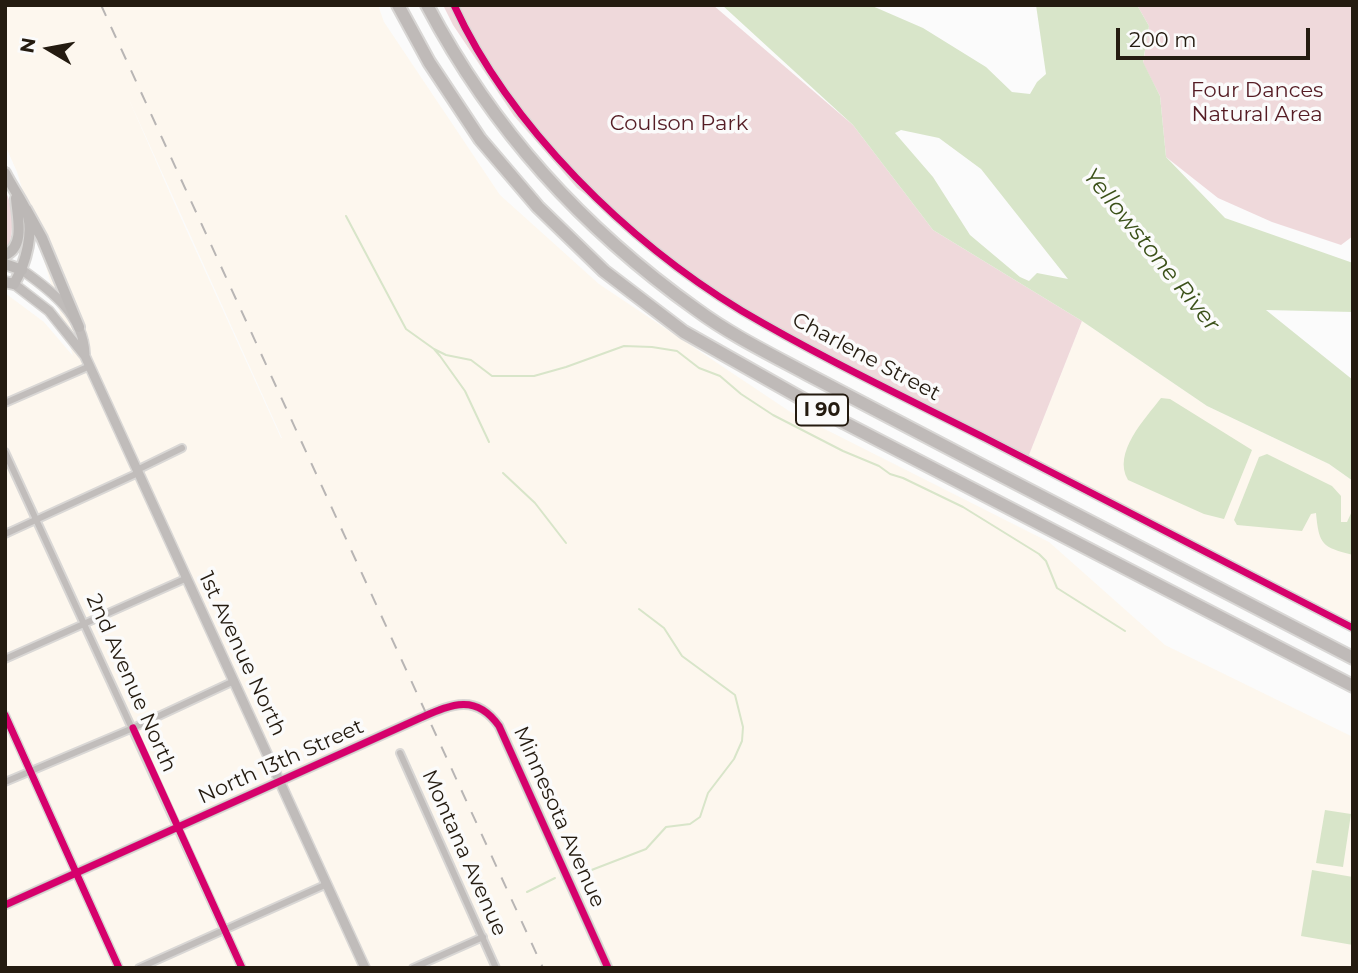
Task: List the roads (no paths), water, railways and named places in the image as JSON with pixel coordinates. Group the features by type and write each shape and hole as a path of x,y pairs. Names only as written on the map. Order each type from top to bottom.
{"highway":[{"name":"I 90","path":"398,5 429,62 480,139 538,207 604,271 684,332 833,416 1353,687"},
{"name":"I 90","path":"427,5 451,51 500,124 558,192 621,252 699,312 773,356 1353,658"},
{"path":"5,173 15,195 43,239 79,327"},
{"path":"5,255 14,250 19,229 15,195"},
{"path":"10,283 22,270 29,234 26,209"},
{"name":"1st Avenue North","path":"5,264 22,270"}],"main road":[{"name":"1st Avenue North","path":"22,270 46,286 59,299 79,327 85,356"},
{"name":"1st Avenue North","path":"10,283 49,311 85,356 365,968"}],"street":[{"name":"Charlene Street","path":"454,5 492,73 559,159 599,202 644,241 712,291 858,373 1353,628"},
{"path":"5,403 90,366"},
{"path":"5,534 182,448"},
{"name":"2nd Avenue North","path":"5,452 242,968"},
{"path":"5,659 187,578"},
{"path":"5,782 234,681"},
{"name":"Minnesota Avenue","path":"418,719 460,704 475,706 493,718 507,741 608,968"},
{"path":"5,715 119,968"},
{"name":"North 13th Street","path":"5,905 418,719"},
{"name":"Montana Avenue","path":"400,753 496,968"},
{"path":"139,968 327,884"},
{"path":"414,968 482,937"}],"water":[{"name":"Yellowstone River","path":"722,5 870,5 923,28 986,67 1012,92 1030,94 1046,74 1036,5 1137,5 1149,26 1143,62 1160,96 1166,157 1225,218 1353,263 1353,312 1266,310 1353,380 1353,481 1329,464 1207,406 1082,321 933,230 853,125","holes":["901,130 939,138 981,169 1068,279 1037,273 1029,281 1020,277 970,235 933,177 895,133"]},
{"path":"1161,398 1170,399 1252,450 1224,519 1204,514 1128,480 1124,470 1127,448 1139,426"},
{"path":"1267,454 1332,486 1341,496 1341,522 1347,522 1353,509 1353,555 1335,550 1324,543 1316,513 1311,514 1302,531 1237,525 1234,520 1259,457"},
{"path":"1325,810 1351,814 1343,867 1316,863"},
{"path":"1312,870 1353,877 1353,945 1301,936"}],"waterway":[{"path":"346,216 406,329 440,356 465,391 489,442"},
{"path":"434,349 446,355 471,360 492,376 534,376 624,346 677,351 699,368 720,376 773,415 879,466 890,474 963,507 1039,554 1046,561 1057,588 1125,631"},
{"path":"503,473 535,503 566,543"},
{"path":"576,876 646,849 666,827 690,824 700,817 708,793 734,759 742,741 743,727 735,695 682,656 664,628 639,609"},
{"path":"527,892 555,878"}],"railway":[{"path":"101,5 543,968"}],"park label":[{"name":"Four Dances Natural Area","path":"1257,103"},
{"name":"Coulson Park","path":"679,124"}]}
